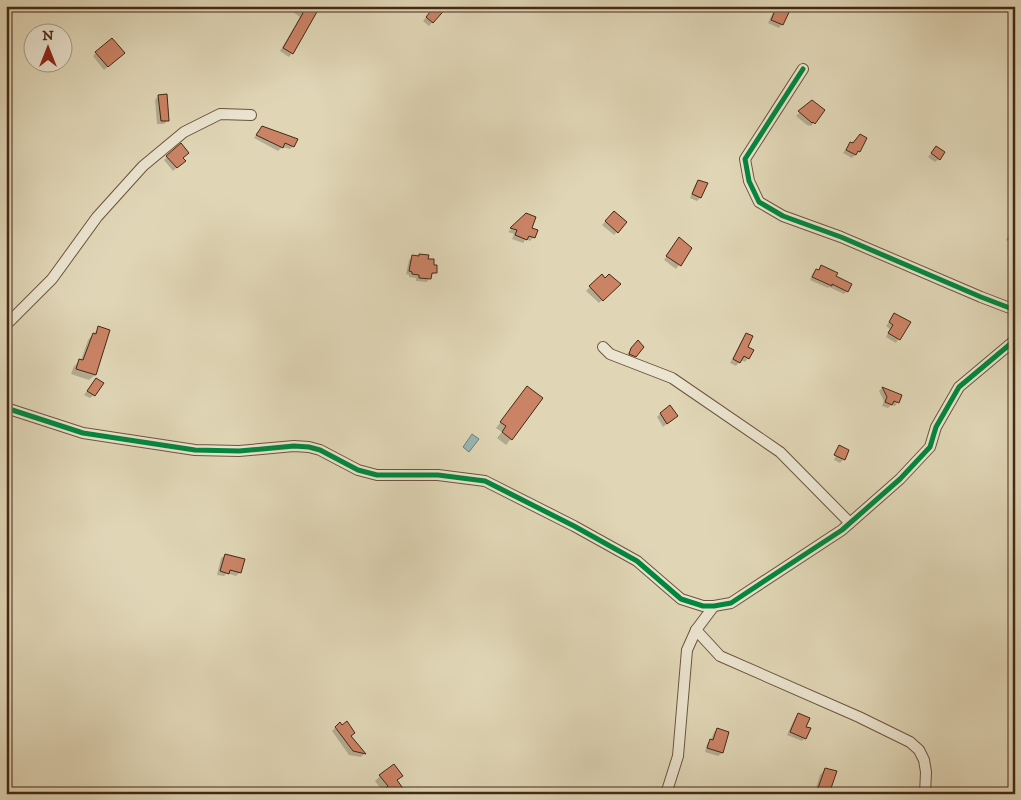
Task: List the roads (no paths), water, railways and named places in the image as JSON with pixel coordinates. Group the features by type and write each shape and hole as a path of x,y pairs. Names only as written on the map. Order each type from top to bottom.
{"street":[{"path":"803,69 744,159 749,181 759,202 783,216 841,237 1015,310"},
{"path":"6,325 52,279 97,216 143,166 184,132 220,114 251,115"},
{"path":"6,408 82,432 113,438 213,451 294,446 308,447 320,450 358,470 377,475 438,475 485,481 637,561 681,599 703,606 714,606 731,603 785,569 842,530 900,479 930,447 936,427 959,387 1015,340"},
{"path":"603,347 610,354 672,378 780,452 850,523"},
{"path":"666,794 678,756 686,650 696,630 714,606"},
{"path":"696,630 720,656 910,742 924,760 926,772 925,794"}],"water":[{"path":"472,434 479,439 469,452 463,447"}]}
